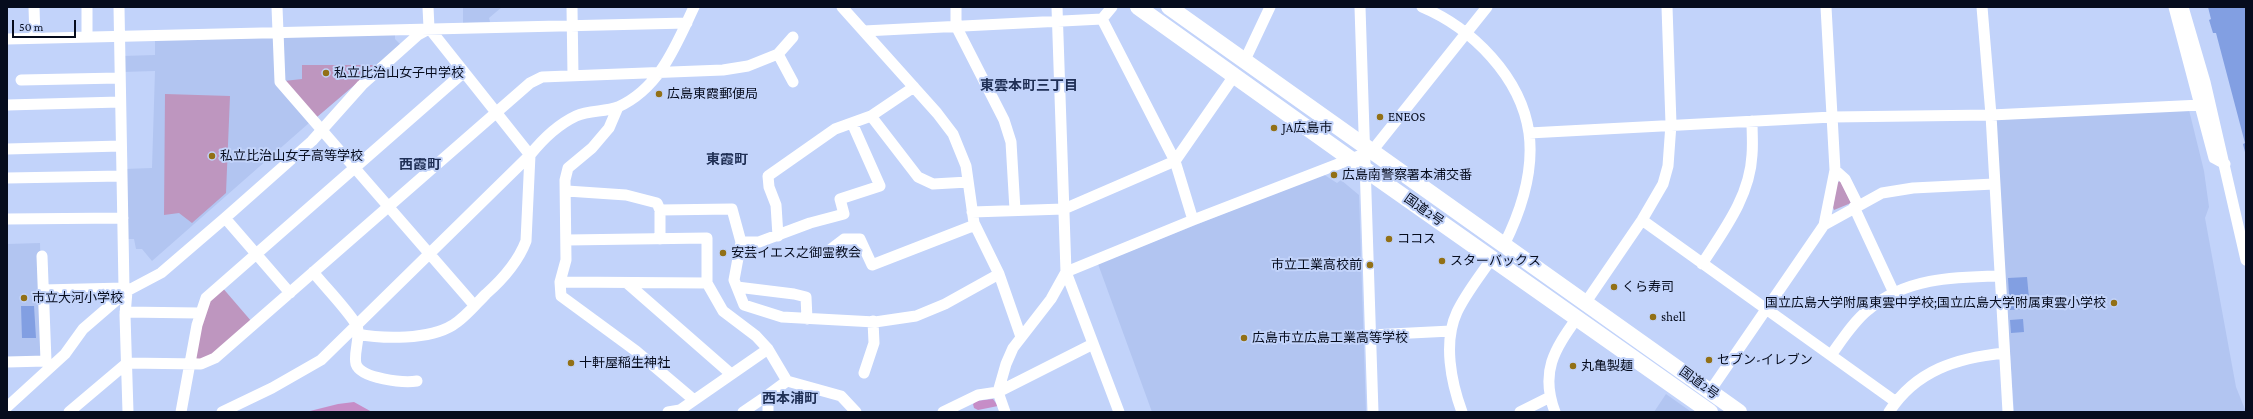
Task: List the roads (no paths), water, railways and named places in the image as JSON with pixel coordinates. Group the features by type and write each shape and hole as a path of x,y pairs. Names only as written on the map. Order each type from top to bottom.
{"highway":[{"name":"国道2号","path":"1138,7 1234,76 1363,152 1504,245 1739,412"},
{"name":"国道2号","path":"1169,7 1245,60 1363,152 1366,170 1577,318 1700,409"}],"street":[{"path":"34,7 35,38"},
{"path":"87,7 87,37"},
{"path":"118,7 128,412"},
{"path":"277,7 280,82 474,305"},
{"path":"356,329 391,337 436,332 453,325 505,277 522,250 528,224 530,155 429,28 428,7"},
{"path":"572,7 573,76"},
{"path":"222,412 272,388 320,360 356,329 530,155 542,140 576,115 618,107 646,89 667,63 694,7"},
{"path":"842,7 914,87 953,134 966,166 975,225 999,274 1021,337"},
{"path":"956,7 956,26 1004,120 1011,142 1015,210"},
{"path":"1056,7 1058,21 1066,272 1116,411"},
{"path":"864,31 1102,19 1112,7"},
{"path":"1245,60 1270,7"},
{"path":"1360,7 1363,152"},
{"path":"1423,7 1443,17 1467,33 1495,62 1518,96 1528,133 1528,175 1522,203 1504,245"},
{"path":"1005,412 998,392 1006,364 1021,337 1050,298 1066,272 1363,152 1467,33 1487,7"},
{"path":"1586,302 1642,220 1663,184 1670,153 1671,124 1667,7"},
{"path":"1710,391 1824,224 1835,170 1826,7"},
{"path":"1982,7 1991,115 1999,276 2008,412"},
{"path":"2174,7 2205,82 2246,260"},
{"path":"2183,7 2186,33 2214,158 2224,164"},
{"path":"1102,19 1175,161 1193,220"},
{"path":"7,39 278,31 687,23"},
{"path":"7,407 49,364 65,354 83,329 125,289 161,273 225,218 322,130 347,100 370,77 418,35 429,28"},
{"path":"69,412 127,362 189,363 206,362 215,358 530,83 542,77 723,70 748,66 778,54 793,37"},
{"path":"778,54 793,82"},
{"path":"181,412 199,313 210,293 464,72"},
{"path":"972,212 1064,209 1175,161 1234,76"},
{"path":"21,80 119,78"},
{"path":"778,236 776,205 768,188 768,176 835,129 871,116 914,87"},
{"path":"7,105 120,102"},
{"path":"1528,133 1671,124 1832,117 1991,115 2201,105"},
{"path":"618,107 609,128 592,148 568,168 565,180 567,191 566,260 560,282 561,296 636,351 694,400"},
{"path":"871,116 918,177 933,184 968,182"},
{"path":"1702,264 1738,208 1748,181 1752,156 1752,121"},
{"path":"741,242 759,242 810,223 844,214 840,199 880,186 852,123"},
{"path":"7,149 121,146"},
{"path":"1366,170 1373,412"},
{"path":"1835,170 1845,179 1894,293"},
{"path":"7,178 122,176"},
{"path":"1824,224 1882,193 1913,188 1994,184"},
{"path":"567,191 626,195 657,203 660,210 660,239"},
{"path":"660,210 732,209 741,242 734,280 744,305 782,318 873,322 916,316 945,304 999,274"},
{"path":"7,219 123,218"},
{"path":"225,218 290,292"},
{"path":"1642,220 1896,402"},
{"path":"827,252 844,239 860,239 872,265 975,225"},
{"path":"567,240 707,238 707,283 723,311 756,336 768,349 787,381 841,396 856,412"},
{"path":"42,256 43,290 49,364"},
{"path":"1462,412 1454,382 1449,351 1451,331 1461,303 1492,258"},
{"path":"313,272 356,329 355,358 356,365 361,372 398,382 417,381"},
{"path":"1831,355 1848,331 1868,310 1894,293 1916,284 1946,277 1999,276"},
{"path":"560,282 707,283"},
{"path":"627,283 731,374"},
{"path":"737,287 794,294 806,297 807,318"},
{"path":"43,290 125,289"},
{"path":"125,312 199,313"},
{"path":"1555,412 1550,397 1548,371 1556,347 1577,318"},
{"path":"864,373 874,343 873,322"},
{"path":"1371,335 1451,331"},
{"path":"943,412 978,395 998,392 1093,344"},
{"path":"668,412 680,411 768,349"},
{"path":"1889,412 1896,402 1917,382 1951,362 1972,357 2004,353"},
{"path":"7,362 49,364"},
{"path":"743,412 787,381"},
{"path":"768,395 768,412"},
{"path":"1520,412 1550,397"}],"place":[{"name":"私立比治山女子中学校","path":"326,73"},
{"name":"広島東霞郵便局","path":"659,94"},
{"name":"ENEOS","path":"1380,117"},
{"name":"JA広島市","path":"1274,128"},
{"name":"私立比治山女子高等学校","path":"212,156"},
{"name":"広島南警察署本浦交番","path":"1334,175"},
{"name":"ココス","path":"1389,239"},
{"name":"安芸イエス之御霊教会","path":"723,253"},
{"name":"スターバックス","path":"1442,261"},
{"name":"市立工業高校前","path":"1370,265"},
{"name":"くら寿司","path":"1614,287"},
{"name":"市立大河小学校","path":"24,298"},
{"name":"国立広島大学附属東雲中学校;国立広島大学附属東雲小学校","path":"2114,303"},
{"name":"shell","path":"1653,317"},
{"name":"広島市立広島工業高等学校","path":"1244,338"},
{"name":"セブン-イレブン","path":"1709,360"},
{"name":"十軒屋稲生神社","path":"571,363"},
{"name":"丸亀製麺","path":"1573,366"}],"district":[{"name":"東雲本町三丁目","path":"1029,86"},
{"name":"東霞町","path":"727,160"},
{"name":"西霞町","path":"420,165"},
{"name":"西本浦町","path":"790,399"}]}
